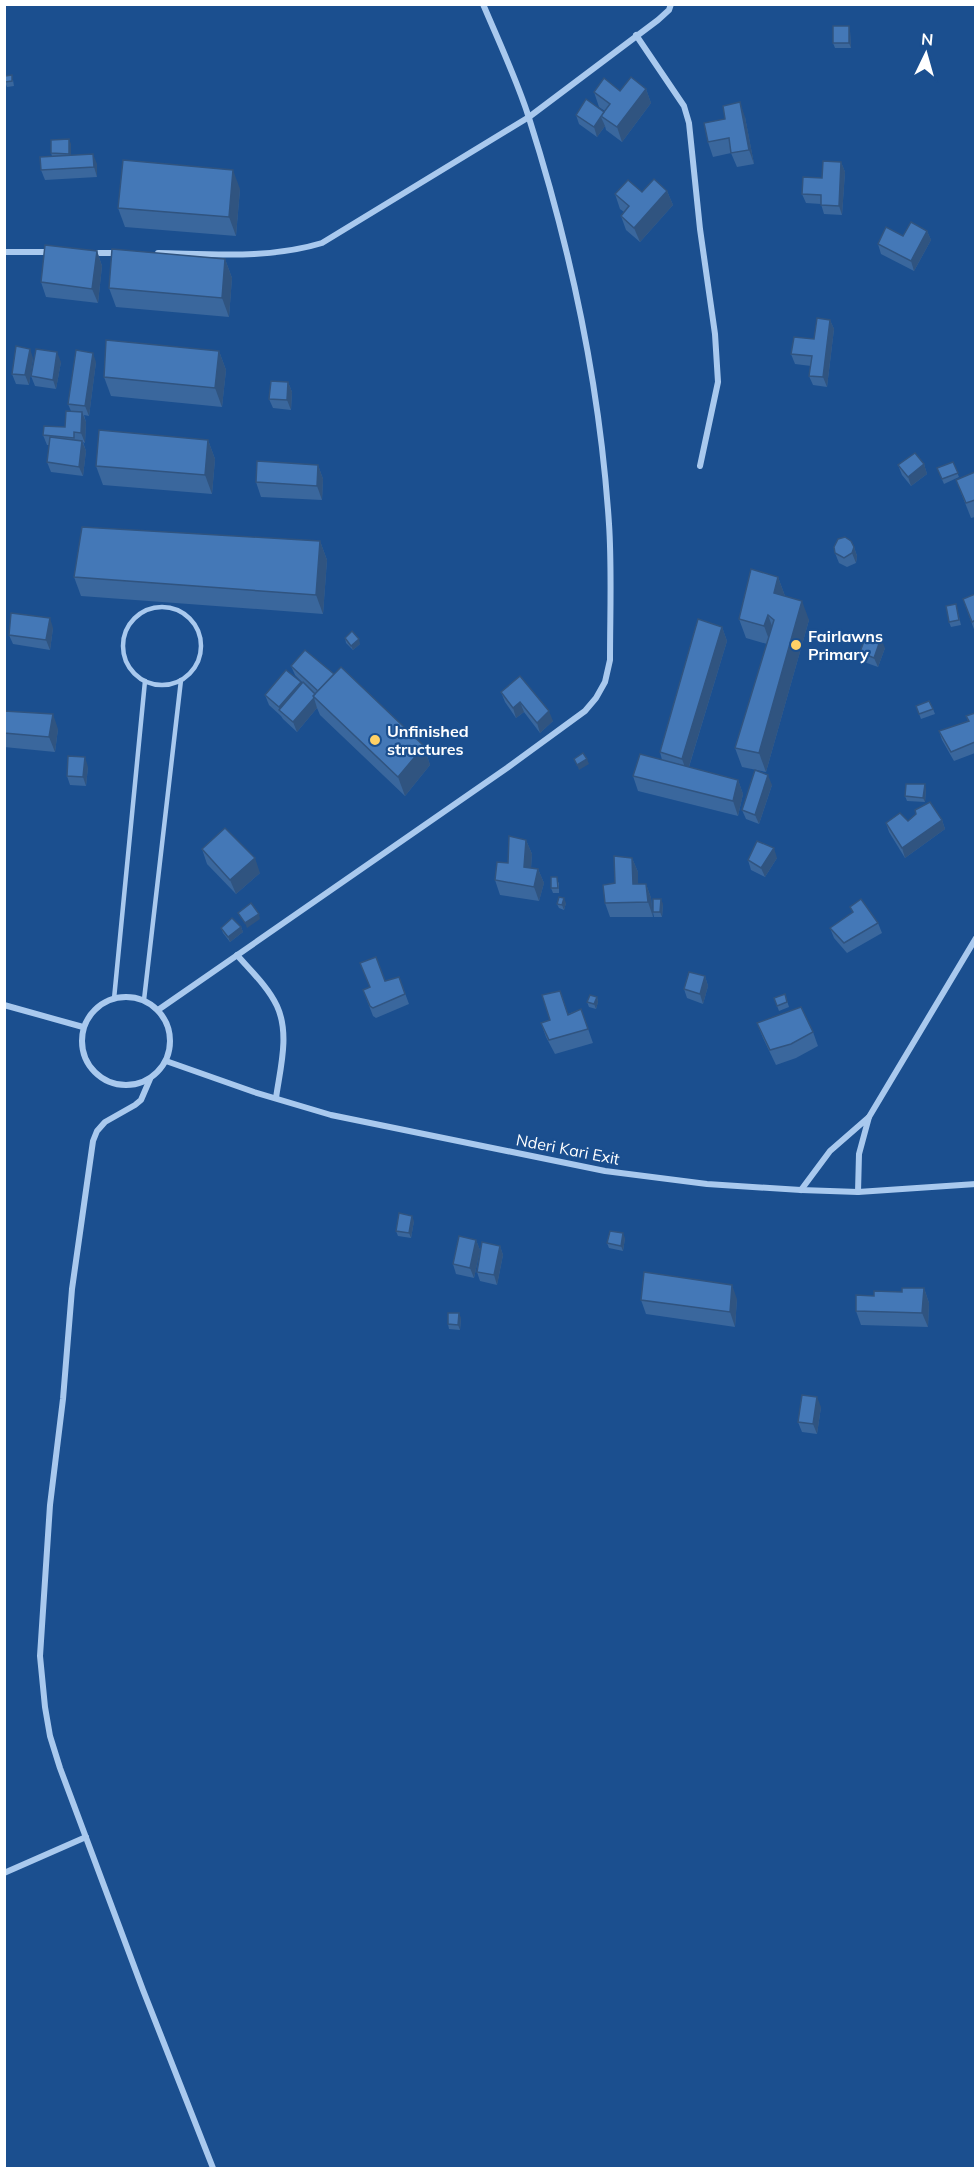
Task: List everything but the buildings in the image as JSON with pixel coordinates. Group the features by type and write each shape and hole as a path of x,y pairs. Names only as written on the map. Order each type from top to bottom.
{"street":[{"path":"158,1010 507,768 585,711 605,682 610,660 609,525 600,434 585,334 563,238 529,117 483,4"},
{"path":"146,253 278,253 298,251 322,243 529,117 658,20 669,10 671,4"},
{"path":"636,35 684,106 688,123 715,334 718,382 700,466"},
{"path":"4,252 63,252"},
{"path":"87,253 122,253"},
{"path":"858,1192 859,1154 869,1117 975,938"},
{"path":"237,955 263,985 278,1007 283,1027 283,1049 276,1098"},
{"path":"150,1079 129,1086 114,1084 100,1077 89,1066 83,1052 83,1027 98,1006 114,999 129,997 144,1000 158,1010 166,1022 170,1035 170,1048 166,1061 150,1079 141,1100 135,1106 105,1122 93,1141 72,1289 63,1399 50,1505 40,1656 50,1736 86,1838 213,2169"},
{"path":"4,1005 83,1027"},
{"name":"Nderi Kari Exit","path":"166,1061 330,1115 605,1171 707,1184 801,1190 858,1192 975,1184"},
{"path":"801,1190 830,1151 869,1117"},
{"path":"4,1873 86,1838"}],"lane":[{"path":"162,607 175,609 195,624 200,635 201,648 198,661 192,672 181,680 170,684 145,681 127,663 124,637 129,625 149,609 162,607"},
{"path":"144,1000 181,680"},
{"path":"114,999 145,681"}],"place":[{"name":"Fairlawns Primary","path":"796,645"},
{"name":"Unfinished structures","path":"375,740"}]}
